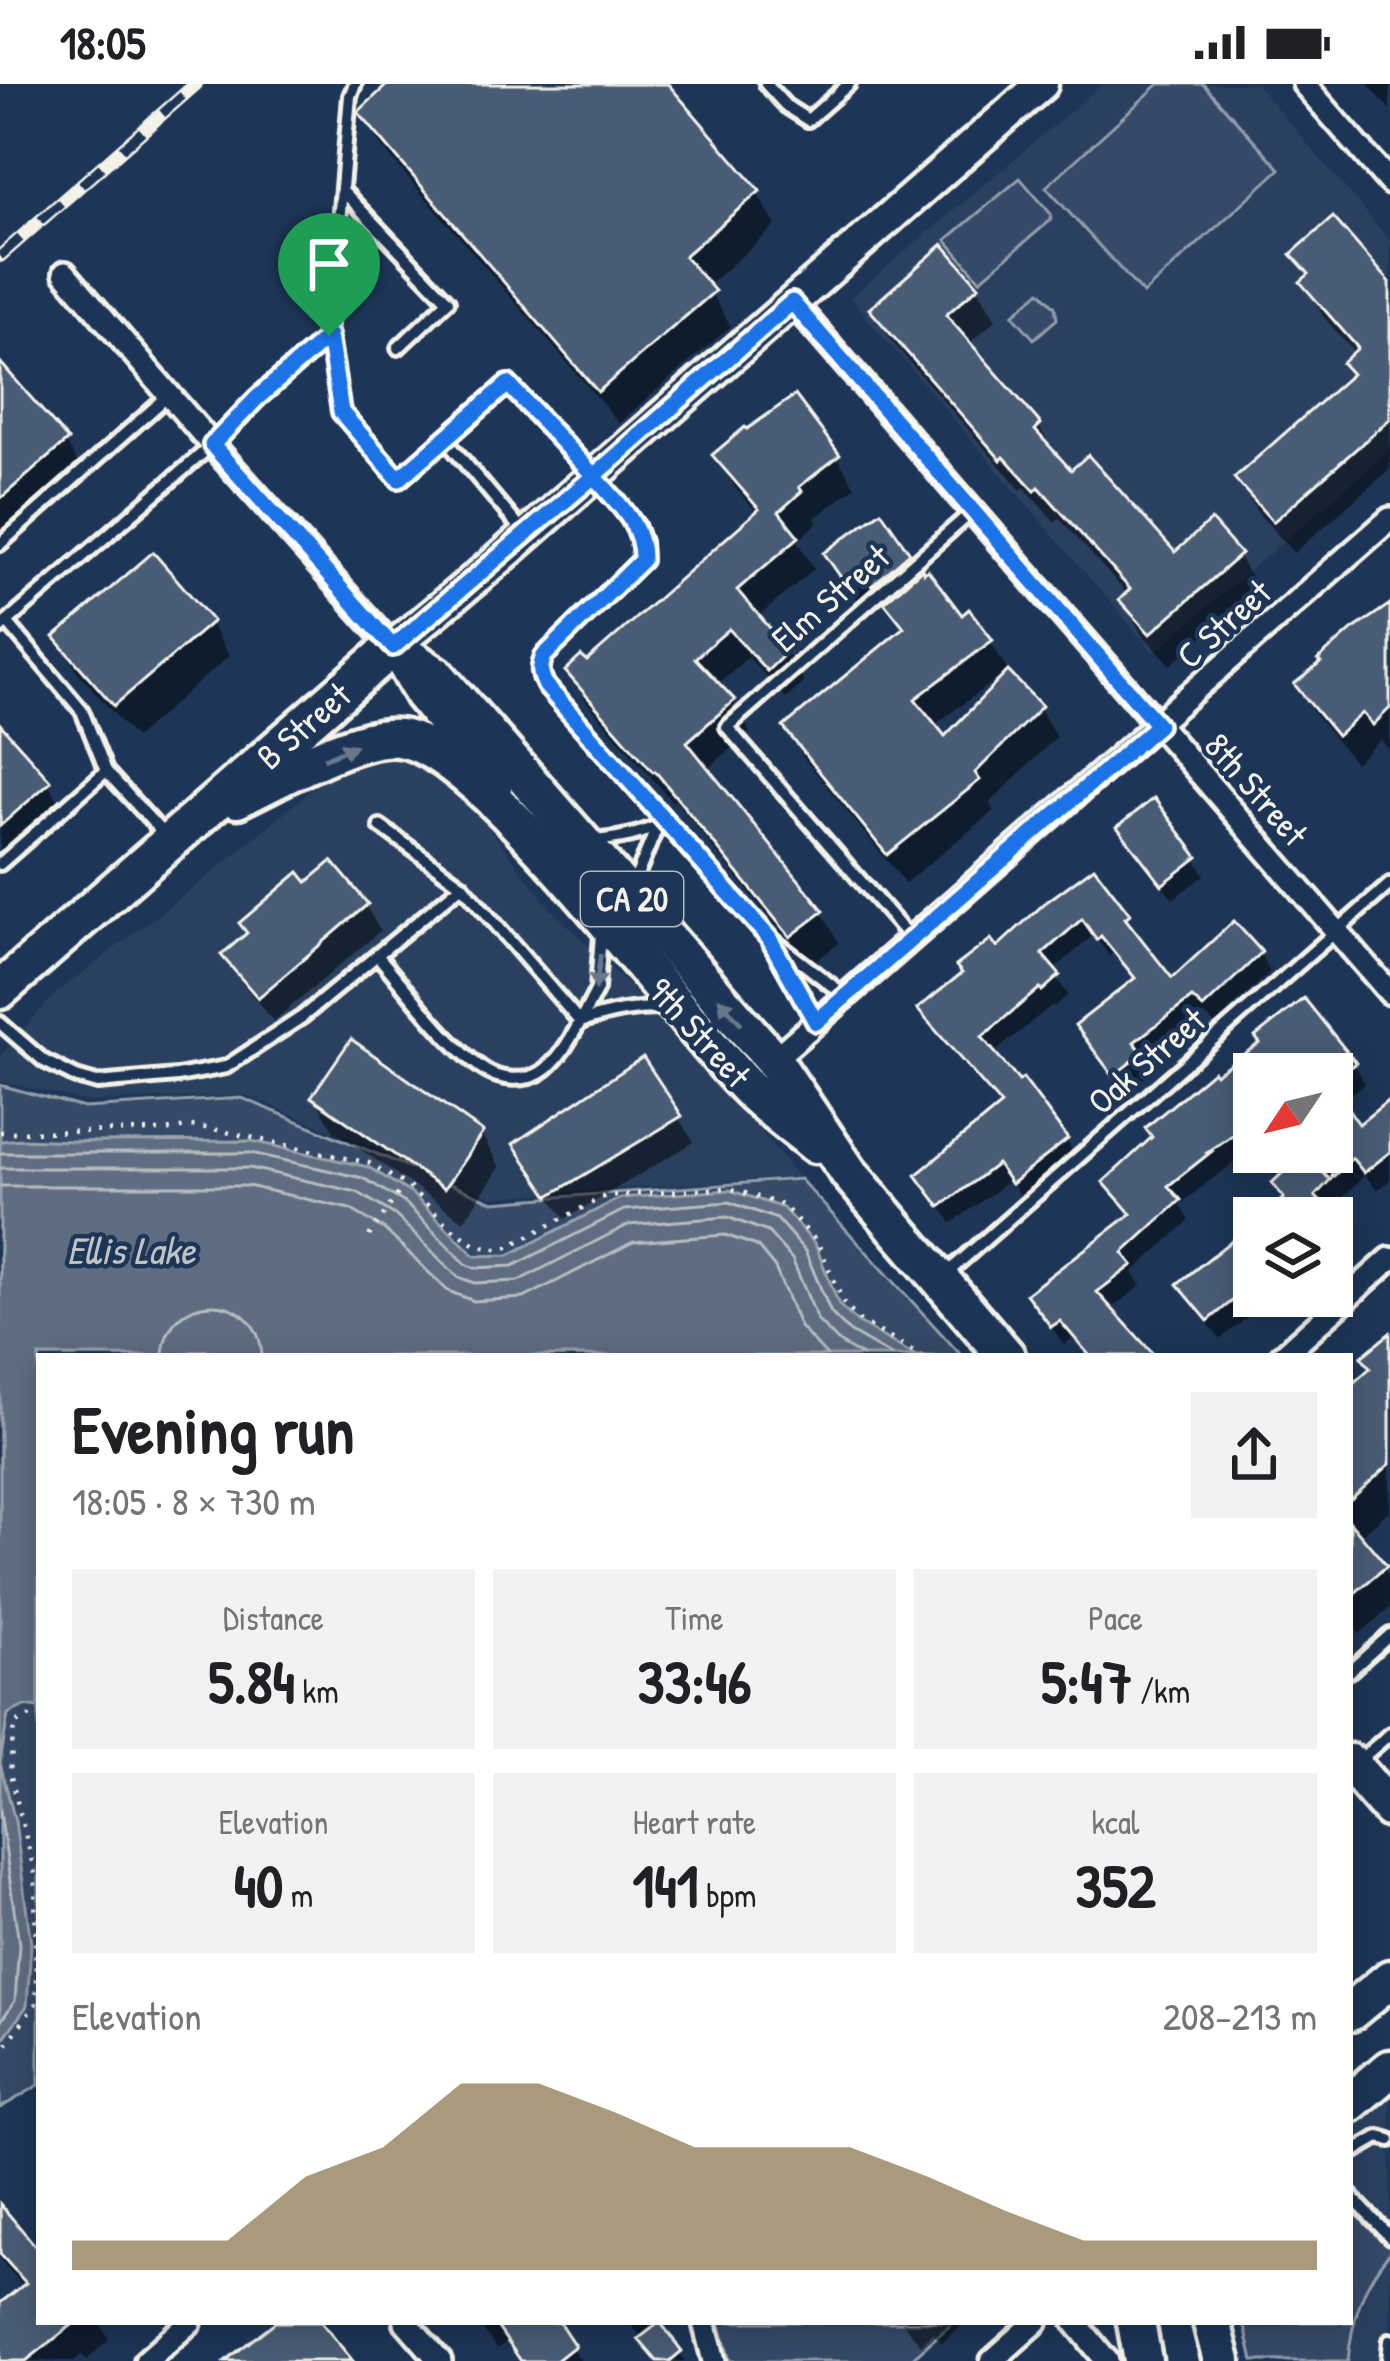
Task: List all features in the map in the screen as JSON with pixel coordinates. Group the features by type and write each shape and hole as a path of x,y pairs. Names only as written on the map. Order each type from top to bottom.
{"highway":[{"name":"B Street","path":"0,990 393,647"},
{"name":"9th Street","path":"393,647 436,674 583,843 615,907 679,1009 746,1086 849,1173"},
{"name":"CA 20","path":"183,830 349,747 400,738 433,750 455,766 530,837"},
{"name":"9th Street","path":"530,837 615,907 773,1060 849,1173 1003,1353"},
{"path":"1353,1767 1390,1809"},
{"path":"1353,2009 1390,1978"},
{"path":"1353,2100 1390,2068"},
{"path":"1137,2325 1143,2361"},
{"path":"1213,2325 1222,2361"}],"main road":[{"name":"B Street","path":"393,647 1042,84"},
{"name":"9th Street","path":"393,647 419,695 494,785 530,837"}],"street":[{"path":"1304,84 1382,156 1390,183"},
{"name":"9th Street","path":"64,273 393,647"},
{"name":"8th Street","path":"792,302 1390,993"},
{"name":"C Street","path":"773,1060 1390,519"},
{"path":"1285,1353 1390,1259"},
{"path":"146,2361 187,2325"},
{"path":"409,2325 440,2361"},
{"path":"705,2325 714,2361"},
{"path":"992,2361 1033,2325"},
{"path":"1078,2325 1107,2361"}],"lane":[{"path":"355,84 350,96 329,336 341,412 399,479 508,384 637,525 642,560 544,656 541,676 661,824 769,938 847,997"},
{"path":"766,84 786,106 808,120 848,84"},
{"path":"343,191 448,301 398,349"},
{"path":"183,830 106,771 82,711 3,625 212,445 257,398 329,336"},
{"path":"0,544 169,395"},
{"path":"445,440 526,535"},
{"name":"Elm Street","path":"911,938 727,728 973,511"},
{"path":"0,865 106,771"},
{"path":"583,843 661,824"},
{"path":"377,955 463,1052 489,1073 517,1080 541,1073 566,1046 597,989 615,907 661,824"},
{"path":"380,826 462,885 580,1022"},
{"name":"Oak Street","path":"940,1280 1390,884"},
{"path":"0,1023 44,1061 97,1083 226,1067 302,1017 462,885"},
{"path":"769,938 816,1022"},
{"path":"580,1022 628,1009 679,1009"},
{"path":"1353,1668 1390,1635"},
{"path":"1353,1763 1390,1735"},
{"path":"1353,2152 1379,2137 1390,2140"},
{"path":"1353,2198 1390,2237"},
{"path":"1388,2361 1390,2339"}],"path":[{"path":"0,1132 165,1132 191,1126 292,1144 369,1163 409,1187 477,1246 502,1250 605,1196 729,1188 783,1205 818,1243 844,1304 859,1320 916,1353"},
{"path":"369,1236 402,1187"},
{"path":"0,2054 36,2002 35,1874 10,1773 14,1724 36,1713"}],"shaded area":[{"path":"1103,84 1256,84 1390,240 1390,450 1154,653 850,298"},
{"path":"1159,84 1203,84 1280,169 1143,294 1046,187"},
{"path":"1020,178 1051,220 980,280 946,240"},
{"path":"1040,291 1055,307 1057,319 1034,339 1013,315"},
{"path":"394,756 445,778 471,804 552,910 680,1037 799,1177 491,1197 246,1095 88,1102 0,1081 0,1056 55,994 333,772 364,759"},
{"name":"Ellis Lake","path":"0,1085 84,1108 242,1098 493,1202 800,1179 959,1353 36,1353 36,2087 0,2108"},
{"path":"1390,2096 1390,2361 1251,2361 1242,2325 1353,2325 1353,2128"},
{"path":"1353,2210 1390,2245 1390,2252 1360,2303 1348,2361 1253,2361 1245,2325 1353,2325"},
{"path":"720,2325 951,2325 909,2361 730,2361"}],"water":[{"name":"Ellis Lake","path":"0,1141 252,1141 368,1167 412,1194 475,1256 509,1255 620,1198 730,1190 783,1208 815,1244 839,1305 857,1322 911,1353 36,1353 36,1708 25,1706 8,1714 0,1763"},
{"path":"0,1763 15,1821 31,1944 27,2006 0,2043"}],"building":[{"path":"388,84 668,84 760,191 684,256 715,291 598,392 358,112"},
{"path":"1333,217 1390,282 1390,419 1273,522 1234,478 1352,374 1342,363 1358,348 1300,282 1309,274 1291,254"},
{"path":"943,244 979,286 946,315 1041,424 1035,430 1071,470 1088,455 1175,552 1211,520 1241,554 1150,634 1119,600 1130,589 1039,487 1035,491 1004,457 1001,460 869,309"},
{"path":"0,362 68,440 0,499"},
{"path":"795,395 840,455 799,487 802,491 779,512 799,537 737,590 789,650 767,671 729,629 695,658 735,700 687,742 824,911 790,937 655,771 565,671 581,656 587,661 759,509 712,455"},
{"path":"881,511 910,553 872,586 862,574 847,586 824,553"},
{"path":"153,552 213,621 114,706 54,637"},
{"path":"922,569 924,573 928,570 962,615 969,609 993,640 915,699 945,736 1008,671 1042,706 975,773 980,780 887,855 783,727 904,627 884,602"},
{"path":"1390,604 1390,708 1373,725 1363,713 1337,736 1294,684 1352,630"},
{"path":"0,724 51,781 0,826"},
{"path":"1154,798 1198,857 1162,885 1117,827"},
{"path":"332,861 368,904 258,998 221,955 247,933 239,923 299,872 307,882"},
{"path":"1094,867 1130,914 1125,918 1172,978 1234,921 1262,952 1203,1008 1192,998 1134,1042 1143,1053 1113,1076 1075,1025 1135,978 1082,919 1042,954 1060,975 982,1037 1019,1081 1023,1078 1068,1139 1011,1184 997,1164 940,1207 916,1175 1001,1105 917,1009 962,973 956,966 991,939 997,947"},
{"path":"1304,998 1348,1053 1245,1053 1260,1043 1255,1037"},
{"path":"351,1039 483,1132 444,1189 311,1097"},
{"path":"643,1057 682,1116 549,1196 513,1144"},
{"path":"1233,1062 1233,1135 1168,1186 1181,1200 1123,1253 1133,1265 1097,1292 1152,1353 1087,1353 1060,1321 1051,1327 1026,1294 1131,1214 1103,1182 1152,1137 1145,1128 1213,1071"},
{"path":"1390,1099 1390,1152 1364,1173 1353,1159 1353,1116 1359,1124"},
{"path":"1282,1173 1324,1173 1330,1180 1316,1197 1283,1197 1272,1183"},
{"path":"1233,1239 1233,1300 1208,1321 1177,1284"},
{"path":"1390,1333 1390,1464 1353,1497 1353,1383 1370,1368 1361,1357"},
{"path":"1353,1526 1387,1566 1353,1594"},
{"path":"0,2204 36,2246 36,2325 72,2325 26,2361 0,2361 0,2303 26,2283 0,2254"},
{"path":"271,2325 323,2325 353,2361 225,2361"},
{"path":"496,2325 561,2325 575,2346 556,2361 521,2361"},
{"path":"662,2325 682,2351 670,2361 657,2361 638,2339"}],"railway":[{"path":"0,256 196,84"}],"route":[{"path":"329,336 257,398 212,445 393,647 594,476 637,525 642,560 544,656 541,676 769,938 816,1022 1158,725 792,302 594,476 508,384 399,479 341,412 329,336"}]}
